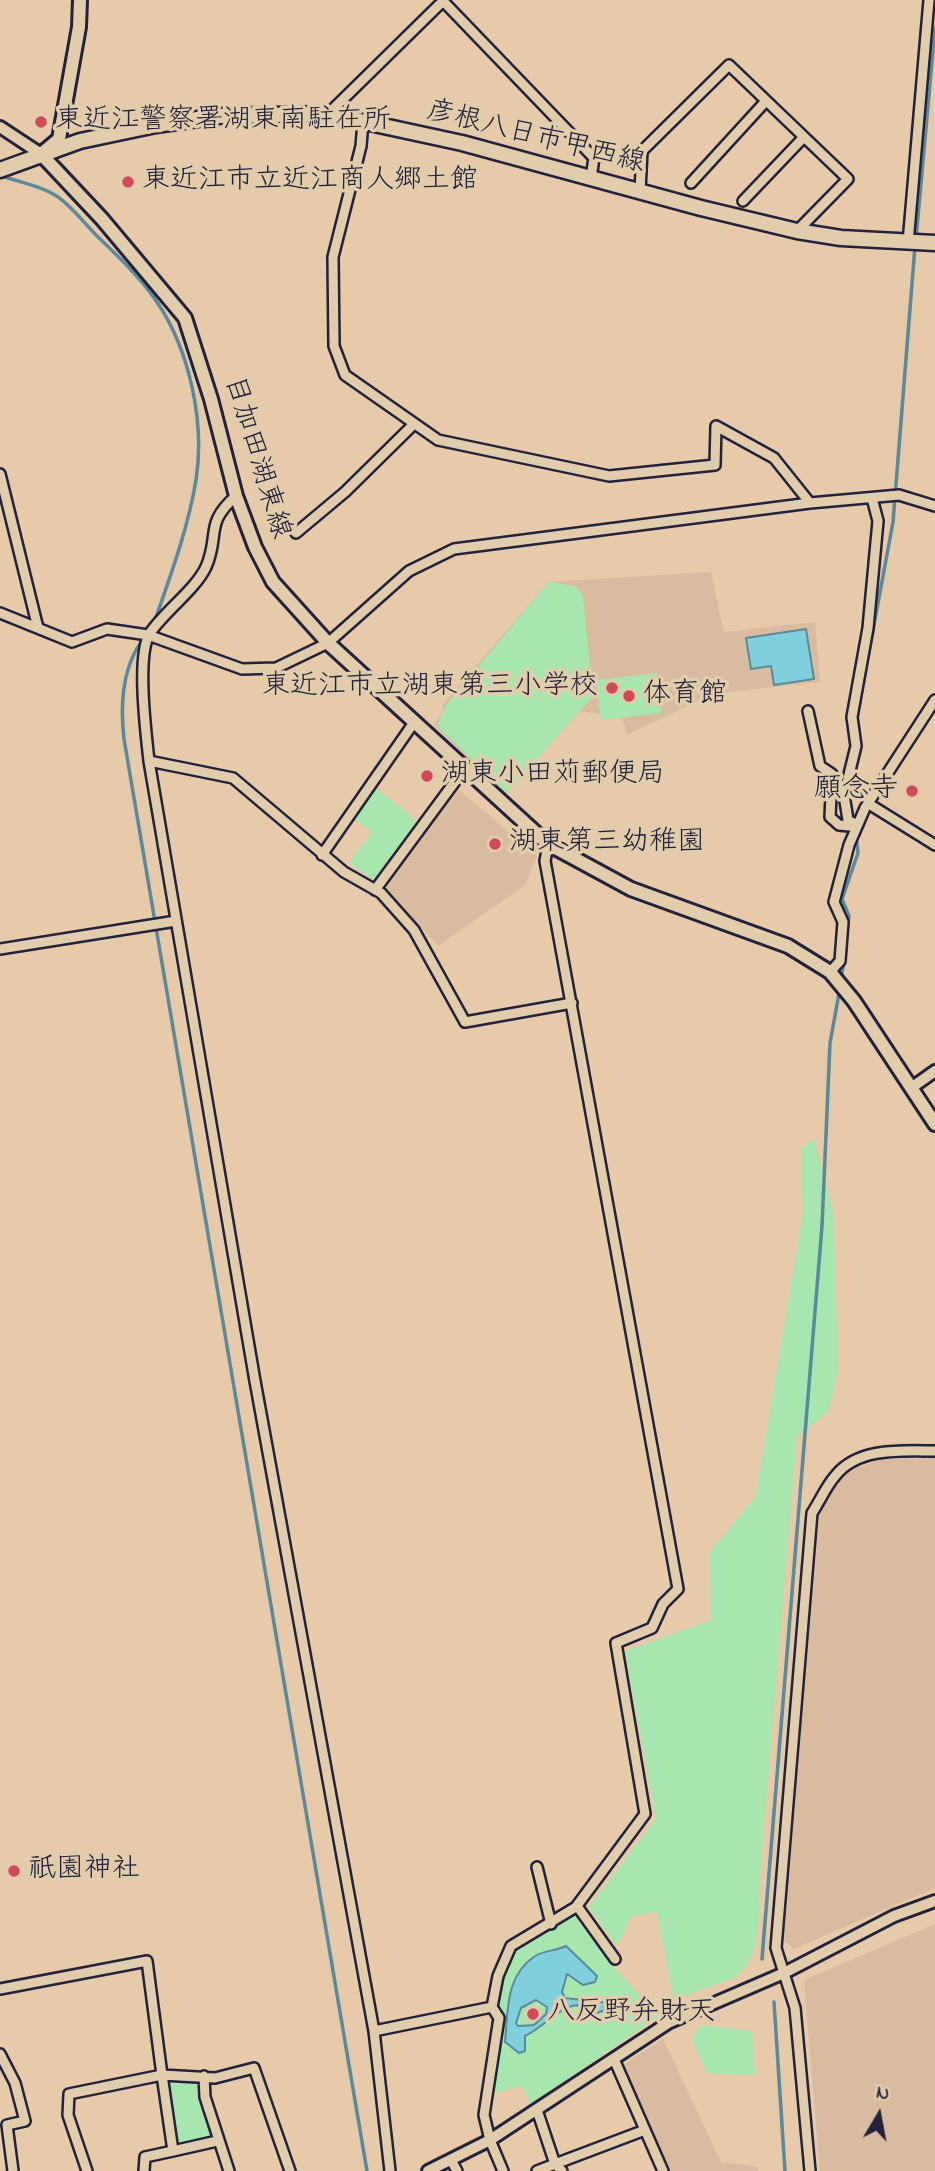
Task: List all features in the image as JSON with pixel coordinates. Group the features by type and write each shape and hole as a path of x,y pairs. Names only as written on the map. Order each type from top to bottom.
{"main road":[{"path":"41,153 59,139 79,27 80,0"},
{"name":"彦根八日市甲西線","path":"0,170 80,141 156,125 218,117 328,114 462,143 797,231 908,243 935,243"},
{"name":"目加田湖東線","path":"41,153 102,219 185,318 211,399 236,495 255,547 273,582 328,643 548,844 631,889 788,946 830,972 854,1001 935,1124"}],"street":[{"path":"328,114 443,0 594,158 591,178"},
{"path":"908,243 929,0"},
{"path":"640,191 642,151 729,65 848,179 797,231"},
{"path":"691,183 766,102"},
{"path":"363,122 361,146 333,257 334,346 345,374 438,440 609,476 715,465 716,426 774,458 810,503"},
{"path":"0,127 41,153"},
{"path":"743,201 803,138"},
{"path":"296,533 345,492 414,424"},
{"path":"0,474 37,628"},
{"path":"236,495 218,511 206,568 148,635 143,684 149,761 253,1368 374,2031 390,2171"},
{"path":"0,613 72,642 107,629 148,635 242,669 260,671 276,668 328,643 409,571 454,550 810,503 899,495 935,506"},
{"path":"849,826 844,795 856,746 852,717 868,628 878,521 872,498"},
{"path":"830,972 840,961 843,922 834,902 849,845 867,806 935,700"},
{"path":"808,710 820,766 832,774 830,817 839,825 849,826"},
{"path":"321,855 415,721"},
{"path":"149,761 233,778 321,855 375,890 414,930 465,1022 572,1003"},
{"path":"375,890 465,768"},
{"path":"849,826 867,806"},
{"path":"867,806 935,845"},
{"path":"503,2171 490,2140 484,2115 485,2091 499,2018 492,2007 498,1976 511,1946 577,1906 645,1814 616,1643 652,1628 663,1604 678,1589 545,861 548,844"},
{"path":"0,949 176,921"},
{"path":"911,1088 935,1071"},
{"path":"810,2171 795,2008 776,1948 812,1513 836,1475 849,1463 868,1455 935,1451"},
{"path":"537,1867 551,1924"},
{"path":"428,2171 490,2140 668,2023 784,1973 894,1916 935,1901"},
{"path":"577,1906 615,1959"},
{"path":"0,1989 147,1961 173,2151"},
{"path":"374,2031 492,2007"},
{"path":"0,2054 15,2083 25,2122 3,2126 13,2171"},
{"path":"614,2059 663,2171"},
{"path":"87,2171 68,2115 69,2094 162,2075 215,2078 254,2068 290,2171"},
{"path":"204,2076 205,2097 217,2141 229,2171"},
{"path":"537,2110 559,2168"},
{"path":"537,2171 559,2168 645,2130"},
{"path":"145,2171 145,2157 217,2141"},
{"path":"451,2160 457,2171"}],"shaded area":[{"name":"東近江市立湖東第三小学校","path":"711,572 724,632 815,622 820,682 712,694 627,735 622,718 580,711 505,794 434,725 443,712 443,704 549,582"},
{"path":"459,790 537,856 525,885 438,946 383,885"},
{"path":"935,1458 935,1888 794,1949 784,1941 819,1517 834,1487 850,1470 883,1459"},
{"path":"935,1924 935,2171 820,2171 804,1980"},
{"path":"663,2039 721,2162 758,2167 758,2171 669,2171 623,2065"}],"green space":[{"path":"549,582 575,586 583,595 593,696 507,793 437,726 446,705"},
{"name":"体育館","path":"657,673 661,713 601,720 596,680"},
{"path":"376,788 414,818 415,823 376,881 349,863 372,832 354,818"},
{"path":"814,1139 834,1215 838,1372 828,1412 797,1436 757,1936 751,1957 738,1976 674,2000 657,1912 632,1916 617,1946 589,1907 656,1819 625,1651 711,1620 710,1552 756,1497 803,1214 801,1149"},
{"path":"575,1915 613,1966 659,2016 531,2104 522,2086 491,2094 494,2018 502,1978 509,1962 531,1938"},
{"path":"701,2025 752,2031 755,2075 707,2073 692,2039"},
{"path":"166,2077 201,2080 212,2137 176,2143"}],"water":[{"path":"806,629 814,679 774,685 771,666 751,669 746,638"},
{"path":"566,1946 597,1976 595,1982 583,1985 567,1974 562,1992 565,1998 610,2003 605,2010 597,2013 583,2011 577,2005 563,2010 525,2036 525,2051 519,2053 505,2042 513,1984 525,1964 535,1956","holes":["536,2000 547,2007 546,2014 534,2025 518,2026 516,2023 521,2008"]}],"waterway":[{"path":"916,239 935,28"},
{"path":"0,175 49,192 71,208 151,293 169,321 186,365 196,412 196,480 183,535 154,623"},
{"path":"859,735 857,717 893,522 915,246"},
{"path":"144,638 131,661 124,686 124,739 367,2171"},
{"path":"853,821 849,795 857,760"},
{"path":"845,946 849,916 842,899 858,853 856,836"},
{"path":"841,980 844,960"},
{"path":"762,1959 822,1226 830,1043 840,988"},
{"path":"774,2002 785,2171"},
{"path":"605,2007 623,2004 657,2011"}],"place":[{"name":"東近江警察署湖東南駐在所","path":"41,122"},
{"name":"東近江市立近江商人郷土館","path":"128,182"},
{"name":"東近江市立湖東第三小学校","path":"612,688"},
{"name":"体育館","path":"629,696"},
{"name":"湖東小田苅郵便局","path":"427,776"},
{"name":"願念寺","path":"912,791"},
{"name":"湖東第三幼稚園","path":"495,844"},
{"name":"祇園神社","path":"14,1871"},
{"name":"八反野弁財天","path":"533,2014"}]}
